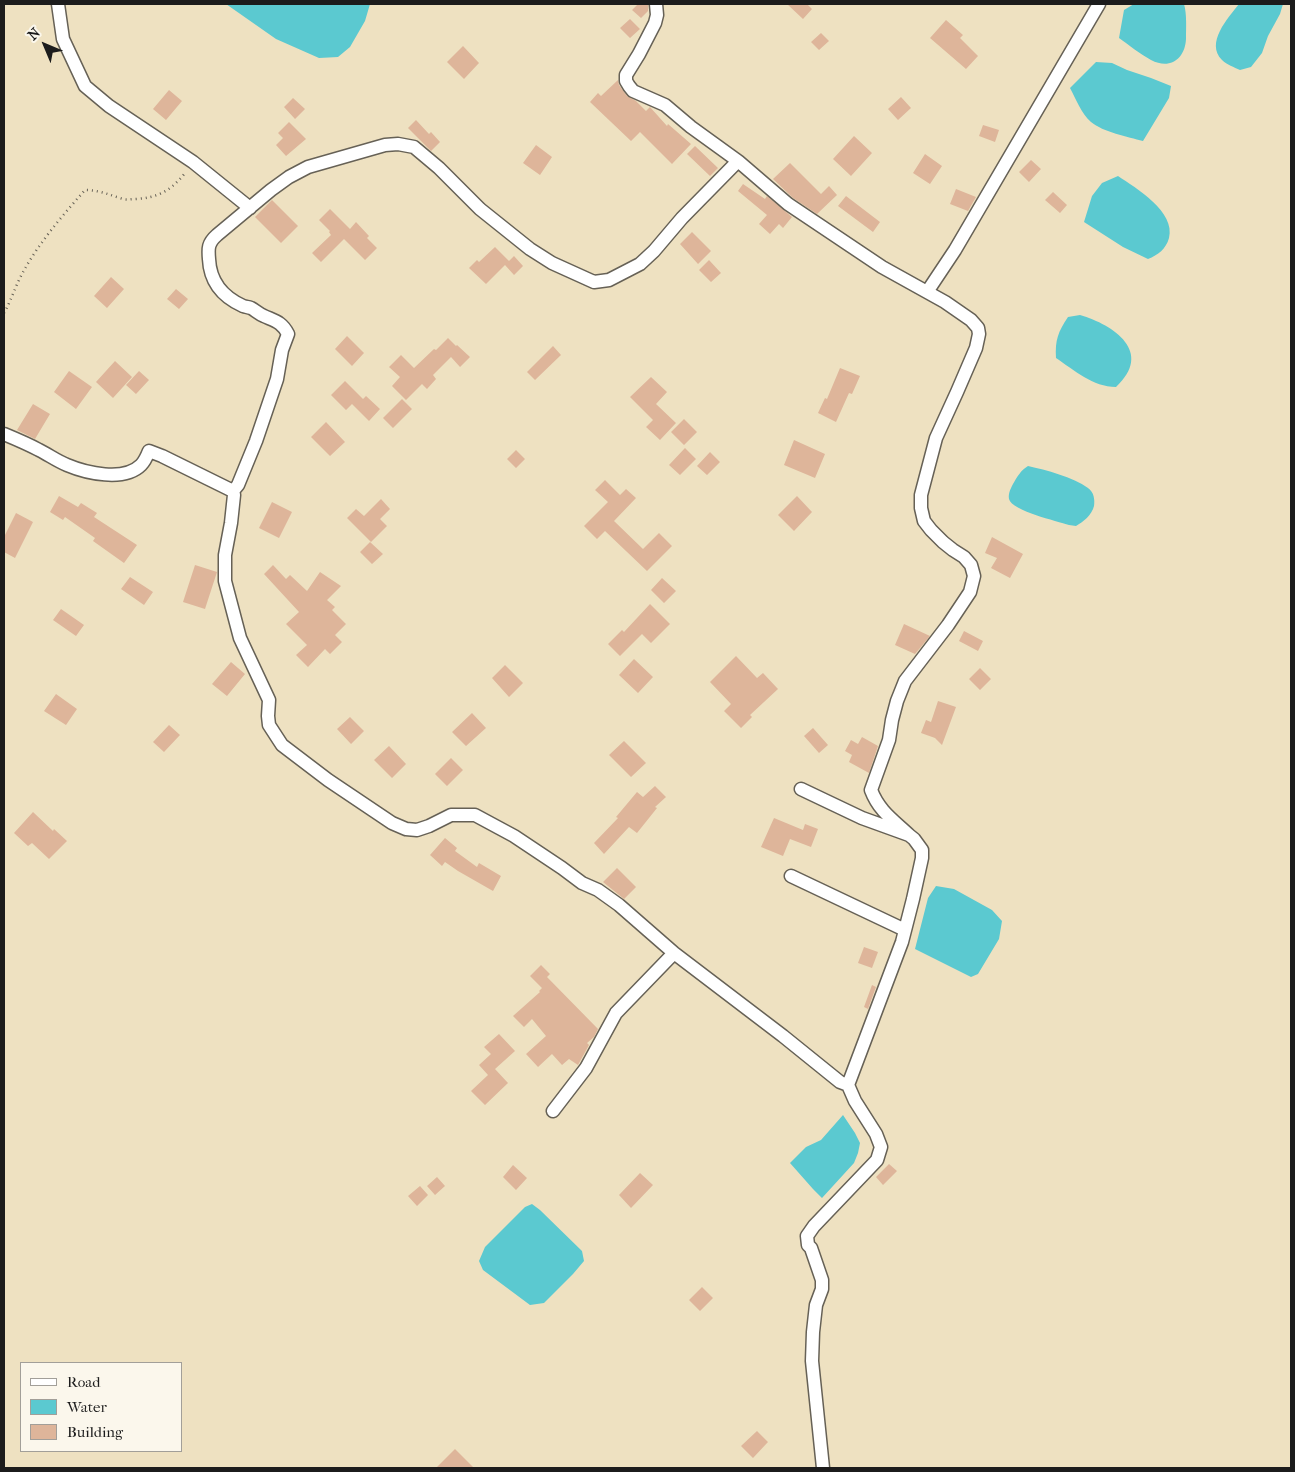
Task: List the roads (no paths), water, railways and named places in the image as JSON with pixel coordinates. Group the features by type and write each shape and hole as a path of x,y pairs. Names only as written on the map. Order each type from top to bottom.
{"street":[{"path":"58,4 63,39 85,86 109,106 193,162 250,208"},
{"path":"656,4 657,15 655,23 626,75 626,81 633,91 664,105 738,161 788,204 882,267 945,302 971,320 978,328 979,334 976,348 936,438 921,495 924,521 943,542 964,557 971,565 974,576 970,592 906,681 897,701 889,740 870,790 875,802 885,815 909,835 922,850 922,858 905,930 848,1085 855,1101 876,1134 881,1147 877,1160 814,1226 807,1236 808,1245 811,1248 822,1280 822,1289 816,1305 812,1361 823,1468"},
{"path":"927,292 955,250 1099,4"},
{"path":"738,161 640,264 609,280 594,282 552,263 530,249 480,209 440,168 414,147 398,144 385,145 308,167 289,177 271,190 211,240 208,248 211,276 216,286 224,295 282,324 288,334 282,350 277,379 256,441 238,485 233,491 231,523 225,554 225,580 240,638 269,700 269,725 282,745 328,780 392,823 406,829 418,830 451,815 475,815 514,836 582,883 598,890 619,905 674,953 840,1082 848,1085"},
{"path":"4,434 67,465 100,474 125,474 131,472 140,466 149,451 233,491"},
{"path":"801,789 862,818 909,835"},
{"path":"791,876 905,930"},
{"path":"553,1111 586,1068 616,1013 674,953"}],"water":[{"path":"226,4 370,4 365,21 350,47 338,57 319,58 276,39"},
{"path":"1134,4 1184,4 1186,12 1185,46 1183,52 1175,61 1164,64 1158,63 1119,38 1124,10"},
{"path":"1239,4 1283,4 1262,53 1251,67 1240,70 1222,60 1217,53 1216,46 1224,23"},
{"path":"1096,62 1112,63 1171,86 1169,98 1143,141 1116,134 1096,126 1087,118 1082,110 1070,88"},
{"path":"1118,176 1144,194 1161,210 1167,219 1170,228 1168,242 1161,251 1148,259 1123,247 1084,222 1092,196 1102,183"},
{"path":"1080,315 1116,333 1125,342 1130,351 1131,362 1127,374 1116,387 1092,381 1056,358 1056,346 1062,327 1068,317"},
{"path":"1028,466 1067,477 1088,488 1093,494 1094,501 1093,509 1089,515 1076,526 1018,508 1009,499 1009,495 1019,474"},
{"path":"936,886 954,889 992,910 1002,921 999,939 978,974 971,977 915,949 928,898"},
{"path":"843,1115 860,1143 858,1153 854,1163 822,1198 790,1163 806,1147 821,1140"},
{"path":"532,1204 582,1251 584,1261 544,1303 530,1305 483,1270 479,1261 485,1247 525,1207"}]}
